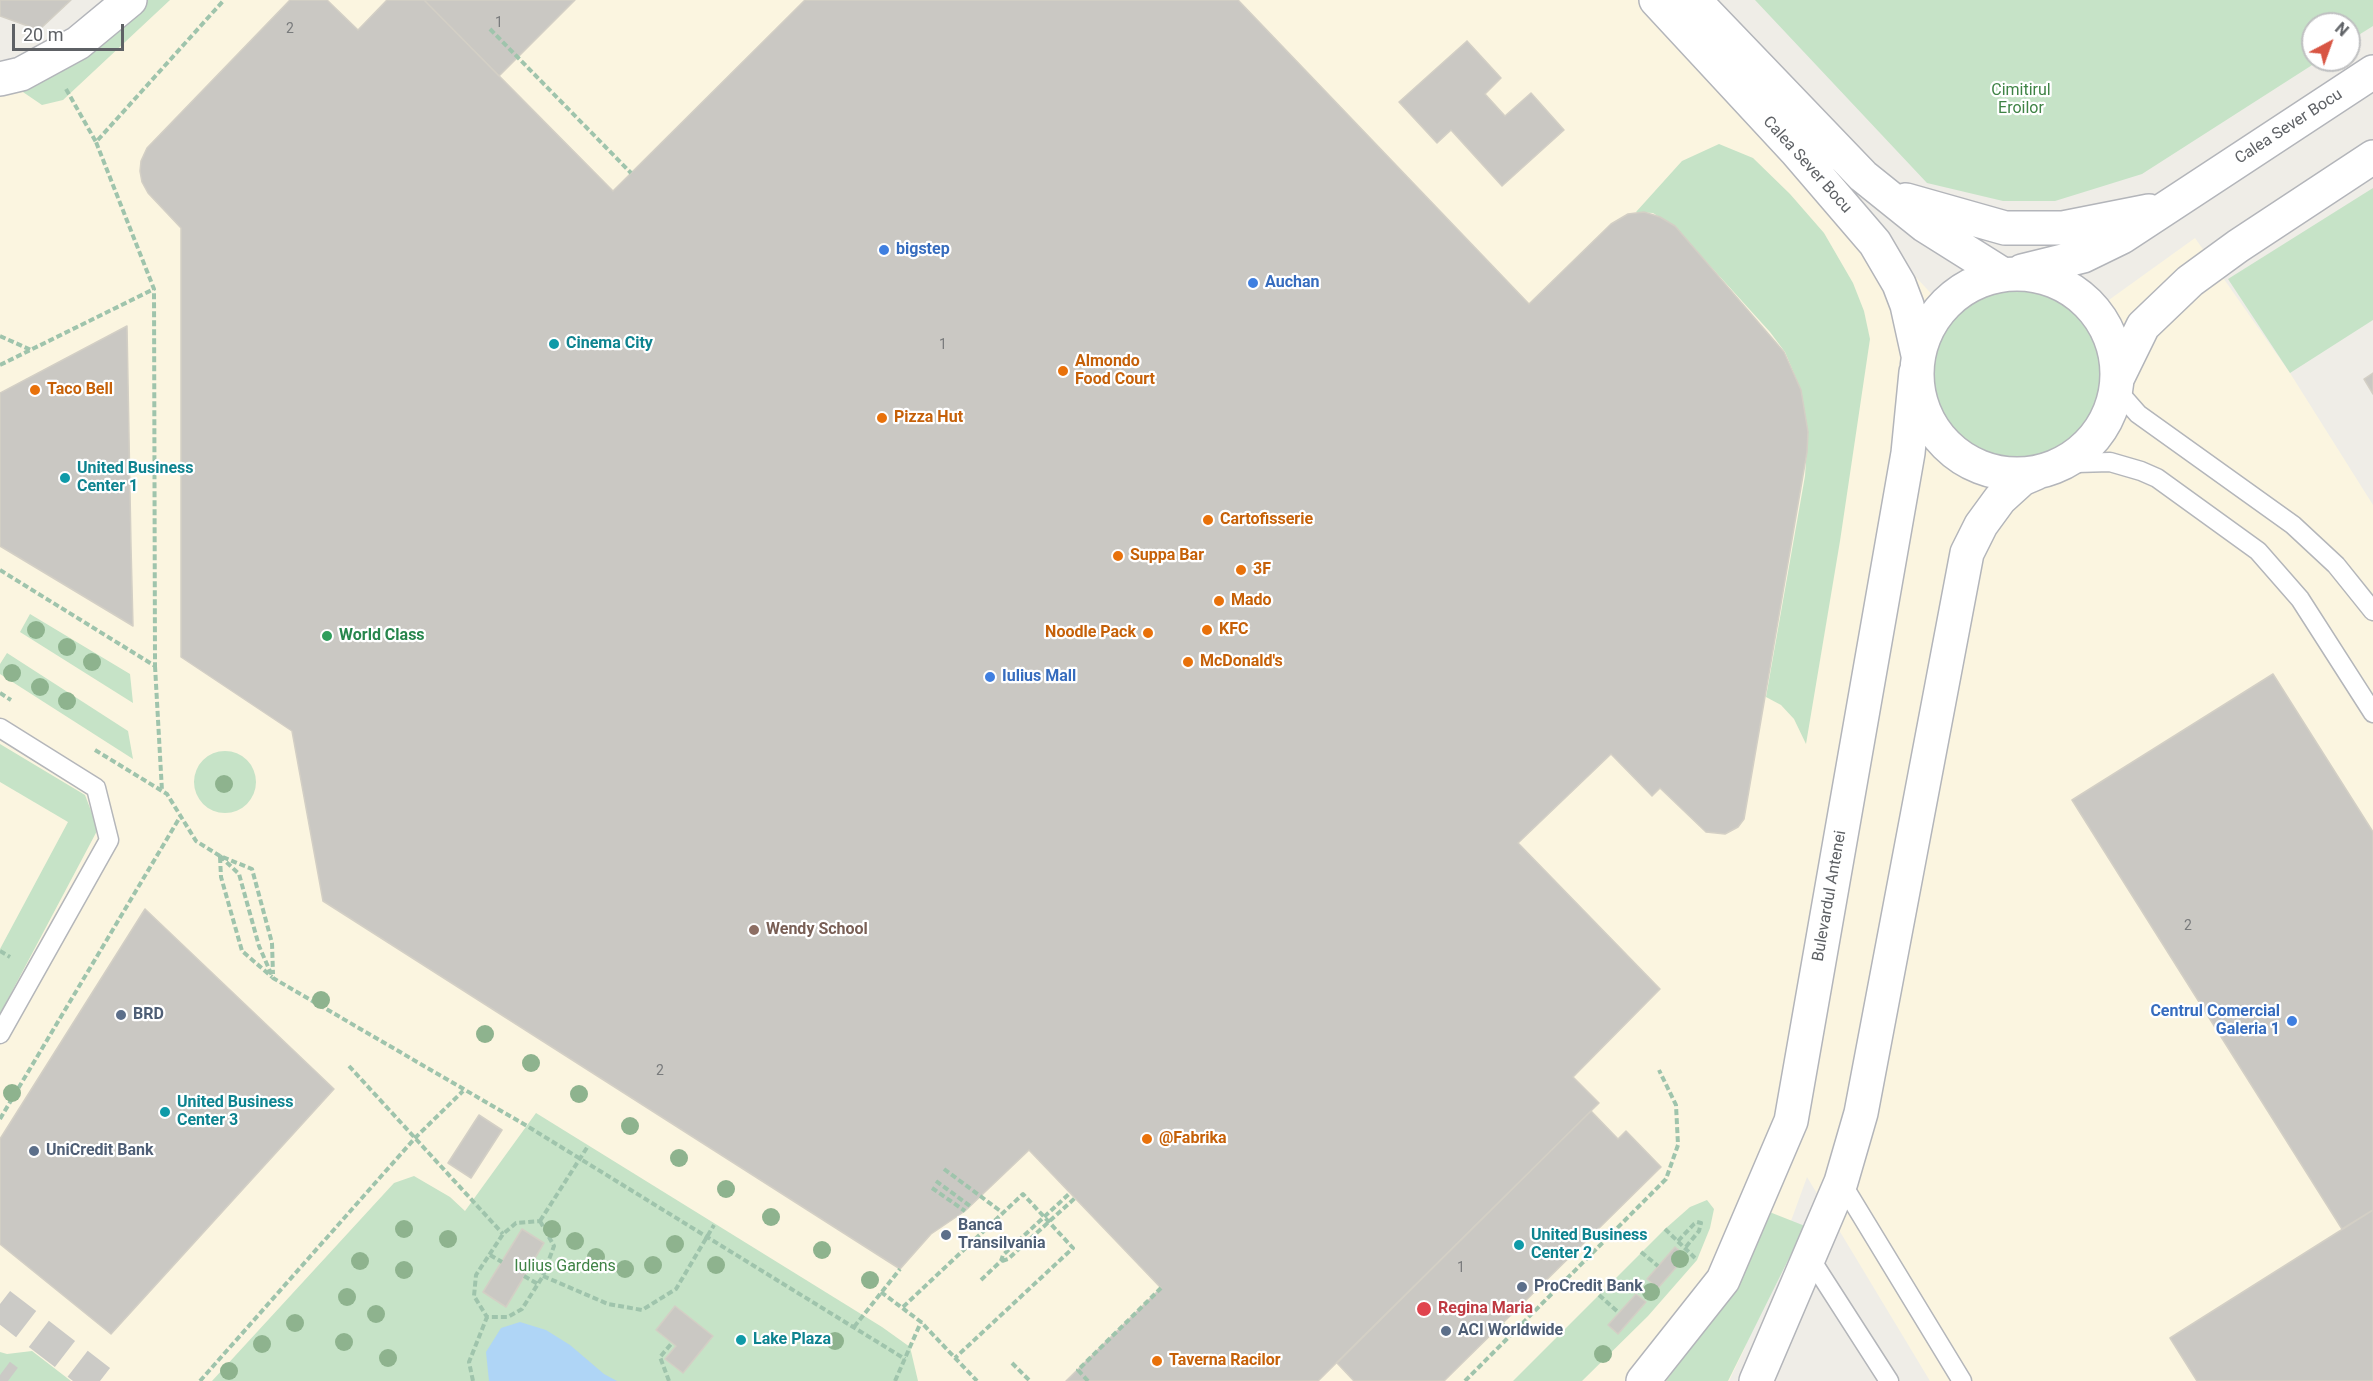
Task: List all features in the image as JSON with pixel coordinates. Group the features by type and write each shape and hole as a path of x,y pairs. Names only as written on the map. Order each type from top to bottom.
{"main road":[{"path":"0,79 21,74 78,43 130,0"},
{"name":"Calea Sever Bocu","path":"1656,0 1796,151 1875,243 1899,284 1907,305 1917,363"},
{"name":"Calea Sever Bocu","path":"1694,0 1877,188 1944,238 2007,274 2083,256 2122,237 2373,72"},
{"path":"1756,1381 1841,1182 1861,1113 1874,1054 1967,553 1981,525 2000,499 2022,479 2080,453 2095,436 2108,417 2117,384 2143,326 2190,281 2238,246 2373,157"},
{"path":"1877,188 1917,205 2005,228 2063,228 2167,208"},
{"path":"2045,470 2000,473 1967,462 1952,451 1934,431 1922,408 1917,363 1928,326 1947,301 1973,284 2007,274 2029,274 2061,284 2088,303 2107,330 2117,362 2117,384"},
{"name":"Bulevardul Antenei","path":"1643,1381 1723,1280 1791,1120 1908,453 1917,363"}],"lane":[{"path":"2117,384 2139,414 2293,525 2336,565 2373,611"},
{"path":"2045,470 2076,463 2110,462 2141,471 2157,478 2258,551 2300,598 2373,713"},
{"path":"0,728 96,788 109,840 0,1034"},
{"path":"1841,1182 1962,1381"},
{"path":"1810,1257 1889,1381"}],"path":[{"path":"96,142 224,0"},
{"path":"490,28 631,173"},
{"path":"64,86 96,142 154,289 155,666 162,791"},
{"path":"0,365 154,289"},
{"path":"0,336 31,350"},
{"path":"0,570 155,666"},
{"path":"0,693 20,705"},
{"path":"91,748 162,791 196,841 220,856 252,869 272,943 273,978"},
{"path":"0,1119 180,816"},
{"path":"220,856 239,874 259,946 273,978"},
{"path":"220,856 221,877 242,951 273,978 580,1159 905,1359"},
{"path":"0,951 10,957"},
{"path":"349,1066 503,1234"},
{"path":"1465,1381 1666,1179 1678,1145 1676,1106 1659,1070"},
{"path":"200,1381 415,1138 463,1091"},
{"path":"540,1221 588,1146"},
{"path":"944,1169 1003,1213"},
{"path":"936,1181 970,1206"},
{"path":"932,1188 965,1211"},
{"path":"1001,1261 1003,1254 1070,1193"},
{"path":"903,1306 1023,1194 1073,1248 955,1358"},
{"path":"981,1280 1001,1261 1008,1259 1075,1198"},
{"path":"488,1317 474,1296 476,1275 503,1234 516,1223 540,1221"},
{"path":"488,1317 508,1317 522,1309 543,1276 554,1246 540,1221"},
{"path":"1678,1241 1694,1224 1701,1223 1699,1231 1685,1248"},
{"path":"543,1276 608,1304 642,1310 676,1289 714,1225"},
{"path":"1665,1229 1697,1260"},
{"path":"1641,1252 1658,1266"},
{"path":"490,1255 502,1262"},
{"path":"854,1327 900,1269"},
{"path":"525,1276 538,1284"},
{"path":"1088,1381 1078,1370 1161,1288"},
{"path":"881,1292 903,1306 921,1322 977,1381"},
{"path":"1599,1295 1619,1312"},
{"path":"473,1381 469,1362 488,1317"},
{"path":"895,1381 921,1322"},
{"path":"1502,1324 1512,1334"},
{"path":"669,1381 660,1357 672,1343"},
{"path":"1012,1363 1030,1381"}],"shaded area":[{"path":"130,0 1658,0 2006,374 2195,238 2290,373 2373,505 2373,1381 1930,1381 1807,1177 1744,1350 1729,1381 0,1381 0,97 20,90"}],"green space":[{"path":"142,0 170,0 63,100 42,105 20,90"},
{"name":"Cimitirul Eroilor","path":"1755,0 2373,0 2373,26 2361,34 2361,12 2301,12 2301,72 2142,174 2055,201 2003,201 1927,183"},
{"path":"1719,144 1753,158 1790,194 1824,233 1853,283 1864,311 1870,339 1840,541 1806,744 1794,719 1781,705 1766,697 1805,476 1808,432 1801,390 1785,352 1770,332 1675,227 1653,213 1636,212 1682,161"},
{"path":"2373,188 2373,320 2290,373 2228,279"},
{"path":"2008,275 2028,275 2056,282 2081,297 2095,311 2110,336 2117,364 2117,384 2110,412 2095,437 2081,451 2047,469 2028,473 2008,473 1980,466 1955,451 1941,437 1923,403 1919,384 1919,364 1926,336 1941,311 1955,297 1989,279"},
{"path":"30,614 130,674 133,703 20,632"},
{"path":"7,653 128,731 133,759 0,674 0,664"},
{"path":"0,744 85,795 98,829 0,1014 0,949 68,822 0,782"},
{"path":"225,751 242,756 247,760 251,765 256,782 251,799 247,804 242,808 225,813 208,808 203,804 199,799 194,782 199,765 203,760 208,756"},
{"name":"Iulius Gardens","path":"536,1113 882,1327 910,1347 918,1381 212,1381 394,1183 414,1176 450,1197 465,1211"},
{"path":"1707,1200 1714,1209 1710,1228 1697,1260 1648,1316 1582,1381 1513,1381 1665,1229 1690,1207"},
{"path":"1767,1211 1805,1226 1728,1381 1666,1381 1709,1322"},
{"path":"32,1351 71,1381 0,1381 0,1352 7,1354"}],"water":[{"path":"520,1322 546,1330 570,1345 604,1374 617,1381 489,1381 486,1352 501,1328"}],"building":[{"path":"0,0 71,0 39,30 0,16"},
{"name":"Iulius Mall","path":"290,0 327,0 358,30 387,0 424,0 613,191 805,0 1238,0 1529,304 1611,224 1628,214 1644,212 1660,217 1675,226 1784,352 1801,390 1808,432 1807,452 1744,819 1738,827 1725,834 1706,832 1660,788 1652,796 1611,754 1518,843 1660,989 1573,1077 1599,1103 1318,1381 1066,1381 1161,1288 1029,1150 965,1211 931,1234 900,1269 323,901 292,731 181,657 181,228 148,193 142,182 140,171 141,161 147,148"},
{"path":"424,0 575,0 499,76"},
{"path":"1467,41 1501,78 1485,94 1505,116 1531,93 1564,130 1502,186 1451,130 1437,143 1399,102"},
{"name":"United Business Center 1","path":"127,326 133,626 0,546 0,393"},
{"path":"2373,373 2373,394 2364,379"},
{"name":"Centrul Comercial Galeria 1","path":"2273,674 2373,832 2373,1210 2342,1229 2072,800"},
{"name":"United Business Center 3","path":"145,909 334,1089 111,1334 0,1244 0,1139"},
{"name":"United Business Center 2","path":"1591,1111 1618,1139 1626,1131 1661,1167 1444,1381 1354,1381 1337,1363"},
{"path":"479,1115 502,1130 471,1178 448,1163"},
{"path":"2373,1210 2373,1381 2197,1381 2170,1338"},
{"path":"522,1229 544,1243 506,1307 483,1292"},
{"path":"1675,1247 1686,1256 1658,1288 1647,1279"},
{"path":"1636,1294 1646,1302 1618,1334 1608,1325"},
{"path":"675,1306 713,1336 683,1373 665,1359 676,1346 656,1330"}],"tunnel":[{"path":"0,1304 100,1381"},
{"path":"0,1375 8,1381"}],"place":[{"name":"bigstep","path":"884,250"},
{"name":"Auchan","path":"1253,283"},
{"name":"Cinema City","path":"554,344"},
{"name":"Almondo Food Court","path":"1063,371"},
{"name":"Taco Bell","path":"35,390"},
{"name":"Pizza Hut","path":"882,418"},
{"name":"United Business Center 1","path":"65,478"},
{"name":"Cartofisserie","path":"1208,520"},
{"name":"Suppa Bar","path":"1118,556"},
{"name":"3F","path":"1241,570"},
{"name":"Mado","path":"1219,601"},
{"name":"KFC","path":"1207,630"},
{"name":"Noodle Pack","path":"1148,633"},
{"name":"World Class","path":"327,636"},
{"name":"McDonald's","path":"1188,662"},
{"name":"Iulius Mall","path":"990,677"},
{"name":"Wendy School","path":"754,930"},
{"name":"BRD","path":"121,1015"},
{"name":"Centrul Comercial Galeria 1","path":"2292,1021"},
{"name":"United Business Center 3","path":"165,1112"},
{"name":"@Fabrika","path":"1147,1139"},
{"name":"UniCredit Bank","path":"34,1151"},
{"name":"Banca Transilvania","path":"946,1235"},
{"name":"United Business Center 2","path":"1519,1245"},
{"name":"ProCredit Bank","path":"1522,1287"},
{"name":"Regina Maria","path":"1424,1309"},
{"name":"ACI Worldwide","path":"1446,1331"},
{"name":"Lake Plaza","path":"741,1340"},
{"name":"Taverna Racilor","path":"1157,1361"}]}
